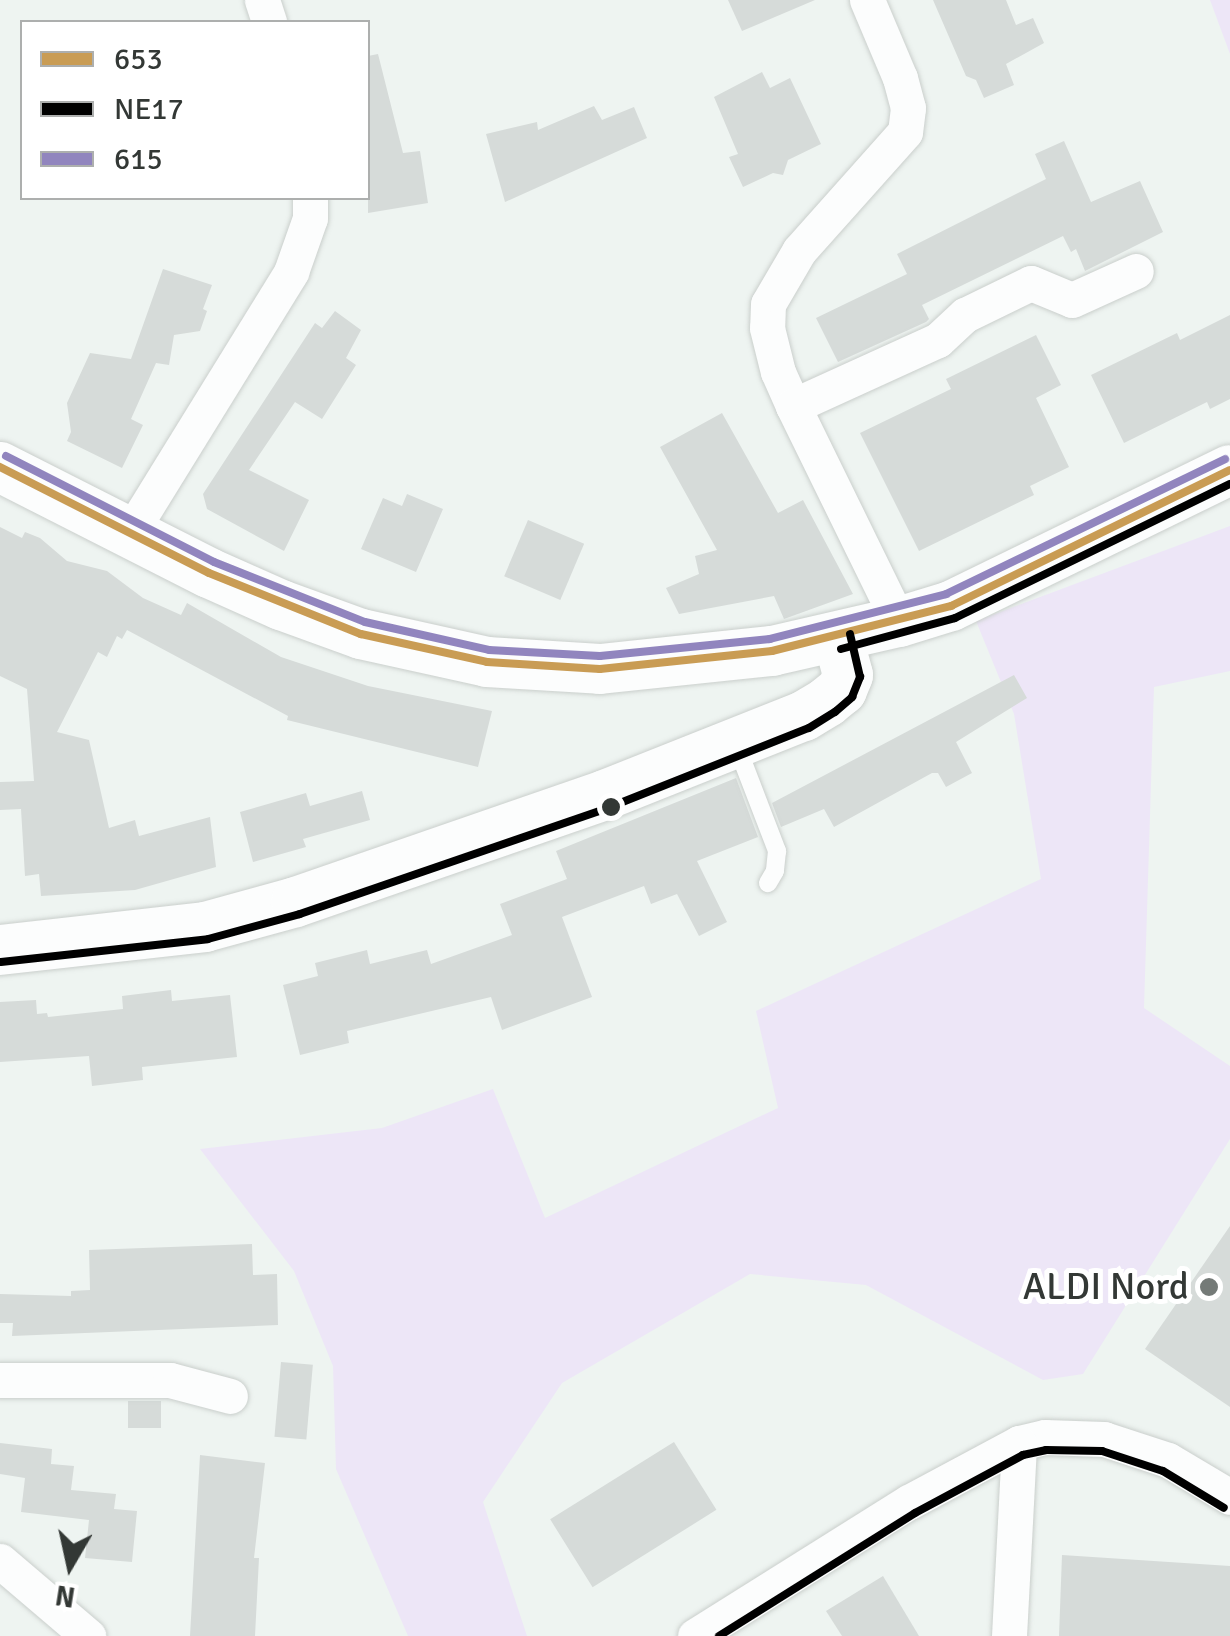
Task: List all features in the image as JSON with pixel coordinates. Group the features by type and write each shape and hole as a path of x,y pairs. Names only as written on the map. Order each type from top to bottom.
{"main road":[{"path":"0,466 280,606 362,634 487,662 600,669 726,658 838,637 951,606 1230,470"},
{"path":"0,950 205,927 278,907 605,795 804,716 842,690 848,676 838,637"}],"street":[{"path":"866,0 900,78 908,108 905,132 799,251 768,304 767,328 793,406 900,622"},
{"path":"130,533 291,272 310,218 310,200"},
{"path":"793,406 938,340 965,315 1031,283 1072,300 1136,271"},
{"path":"0,1380 170,1380 230,1396"},
{"path":"694,1636 909,1502 1019,1443 1045,1437 1104,1439 1168,1460 1230,1497"},
{"path":"1009,1636 1019,1443"},
{"path":"0,1561 88,1636"}],"lane":[{"path":"736,743 778,851 776,871 768,884"}],"shaded area":[{"path":"1210,0 1230,0 1230,54"},
{"path":"1230,526 1230,671 1154,687 1144,1008 1230,1066 1230,1139 1083,1374 1043,1380 866,1285 750,1274 562,1383 483,1502 527,1636 408,1636 336,1469 333,1366 294,1271 200,1149 382,1128 493,1089 545,1218 778,1108 756,1011 1041,879 1014,714 976,621"}],"building":[{"path":"728,0 815,0 742,31"},
{"path":"933,0 1006,0 1016,25 1033,18 1044,43 1006,64 1014,85 984,98 976,80 966,76"},
{"path":"378,54 403,153 420,151 428,203 368,213 370,56"},
{"path":"762,72 770,88 790,78 821,144 788,160 783,175 773,173 743,187 729,157 738,154 714,97"},
{"path":"594,106 602,120 634,107 647,138 505,202 486,134 537,122 538,130"},
{"path":"1064,141 1091,202 1140,181 1163,232 1085,271 1076,249 1071,252 1063,236 922,305 929,319 926,322 838,362 816,318 907,274 897,254 1046,179 1035,154"},
{"path":"163,269 212,285 203,309 207,311 200,331 174,335 169,365 156,363 131,419 143,425 122,468 67,441 71,432 67,403 90,353 131,359"},
{"path":"335,311 361,330 346,358 356,365 322,419 295,402 249,470 309,500 284,551 207,509 203,494 315,323 322,328"},
{"path":"1230,315 1230,399 1210,409 1207,402 1124,443 1091,375 1177,333 1180,340"},
{"path":"1036,335 1061,385 1036,398 1069,467 1030,486 1034,495 919,551 860,433 951,389 946,379"},
{"path":"722,413 778,513 803,500 853,594 784,619 774,596 679,614 666,588 699,574 695,556 717,550 660,447"},
{"path":"407,494 443,509 416,572 361,549 383,498 402,506"},
{"path":"528,520 584,544 560,600 504,576"},
{"path":"0,527 22,538 25,532 40,538 67,561 107,571 143,598 181,615 187,603 281,657 368,686 492,711 478,767 287,720 288,716 127,630 122,639 117,636 107,657 98,652 57,732 89,740 109,828 135,820 139,836 210,817 216,867 135,890 41,896 39,874 25,876 21,809 0,810 0,782 34,781 27,689 0,676"},
{"path":"1014,675 1027,698 956,742 972,773 946,787 938,773 932,773 834,827 824,809 781,827 772,803"},
{"path":"736,778 758,837 697,861 727,922 699,936 677,894 651,904 644,886 562,917 592,997 502,1030 491,997 347,1031 349,1043 300,1055 283,985 318,976 315,963 367,950 370,964 427,950 431,964 512,935 500,904 567,879 556,851"},
{"path":"362,791 370,820 303,839 306,847 253,862 240,812 306,793 310,806"},
{"path":"171,990 172,1001 230,995 237,1057 142,1067 143,1080 92,1086 89,1056 0,1062 0,1002 36,1000 37,1014 47,1013 48,1017 123,1009 122,996"},
{"name":"ALDI Nord","path":"1230,1226 1230,1407 1145,1349"},
{"path":"252,1244 253,1275 277,1274 278,1325 12,1336 13,1323 0,1323 0,1294 71,1296 71,1291 90,1290 89,1250"},
{"path":"281,1362 313,1365 306,1440 274,1437"},
{"path":"128,1401 161,1401 161,1428 128,1428"},
{"path":"674,1442 716,1510 593,1587 550,1519"},
{"path":"0,1443 52,1449 51,1464 74,1466 71,1490 116,1494 114,1509 137,1511 132,1562 85,1558 89,1520 21,1512 25,1478 0,1474"},
{"path":"200,1455 265,1463 254,1558 259,1558 255,1636 190,1636"},
{"path":"1062,1555 1230,1566 1230,1636 1059,1636"},
{"path":"883,1576 919,1636 842,1636 826,1611"}],"transit line":[{"name":"615","path":"6,456 214,562 365,622 489,650 600,656 770,639 946,594 1225,459"},
{"name":"653","path":"0,467 209,573 361,634 487,662 600,669 772,651 951,606 1230,470"},
{"name":"NE17","path":"841,649 955,618 1230,484"},
{"name":"NE17","path":"1,962 208,939 300,914 610,807 809,728 835,712 852,697 860,677 850,634"},
{"name":"NE17","path":"719,1636 915,1513 1023,1455 1046,1450 1102,1451 1163,1471 1224,1508"}],"place":[{"name":"ALDI Nord","path":"1209,1287"}]}
